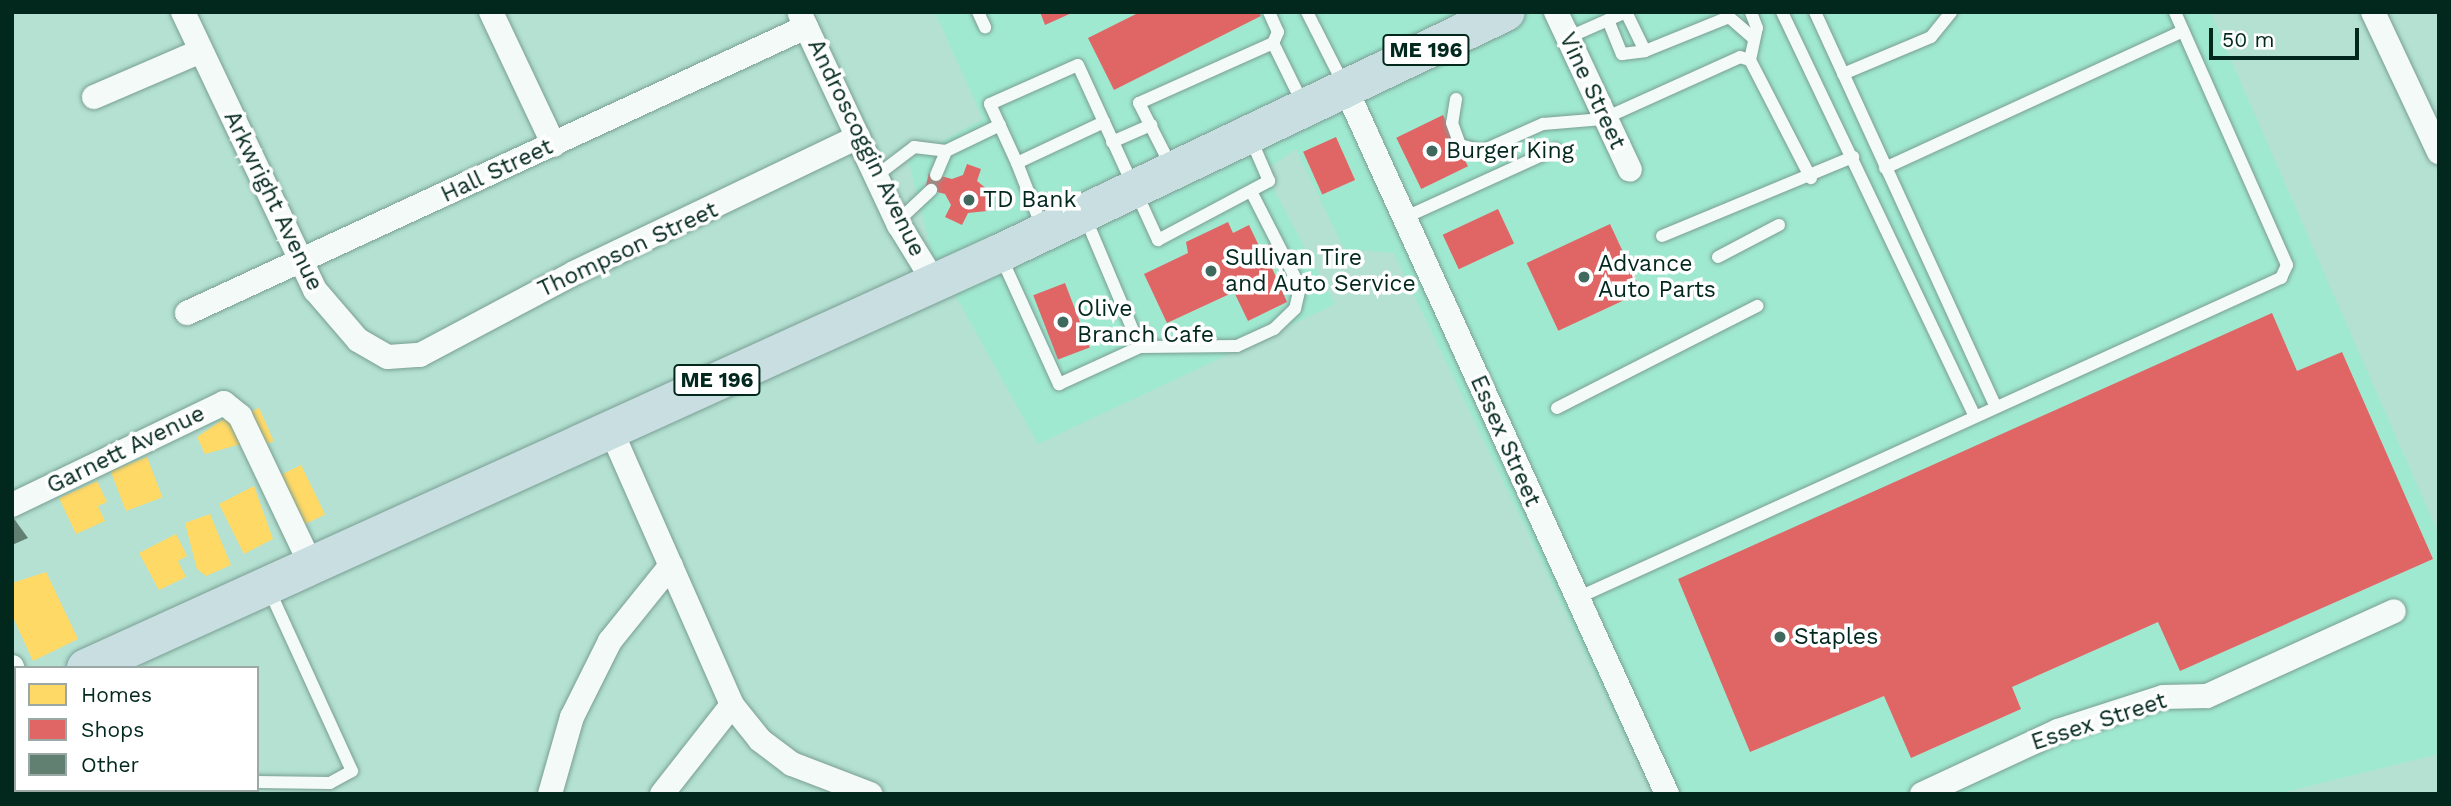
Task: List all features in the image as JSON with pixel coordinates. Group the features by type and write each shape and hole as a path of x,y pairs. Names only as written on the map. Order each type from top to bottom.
{"highway":[{"name":"ME 196","path":"99,665 266,584 1000,253 1506,12"}],"street":[{"name":"Arkwright Avenue","path":"183,12 299,262 327,309 358,340 398,358"},
{"path":"491,12 554,145"},
{"name":"Vine Street","path":"1556,12 1603,119 1630,170"},
{"path":"2373,12 2439,152"},
{"name":"Hall Street","path":"187,313 554,145 803,20"},
{"name":"Androscoggin Avenue","path":"803,20 897,222 934,282"},
{"path":"94,97 201,51"},
{"name":"Essex Street","path":"1345,87 1406,217 1575,599 1667,794"},
{"name":"Thompson Street","path":"398,358 420,355 574,273 858,137"},
{"name":"Garnett Avenue","path":"12,505 224,403 240,416 310,565"},
{"path":"610,428 732,705 784,759 870,794"},
{"path":"550,794 572,717 610,640 671,565"},
{"name":"Essex Street","path":"1922,794 2058,731 2163,696 2207,696 2394,611"},
{"path":"662,794 732,705"}],"lane":[{"path":"978,12 985,27"},
{"path":"1174,171 1139,103 1273,43 1278,32 1269,12"},
{"path":"1307,12 1345,87"},
{"path":"1567,38 1626,12 1645,51"},
{"path":"1751,12 1754,39 1750,60 1811,178"},
{"path":"1782,12 1895,241 1975,416"},
{"path":"1815,12 1913,232 1995,405"},
{"path":"1843,74 1931,37 1951,12"},
{"path":"1575,599 1995,405 2281,278 2287,265 2175,12"},
{"path":"1608,20 1622,54 1645,51 1729,17 1754,39"},
{"path":"1885,167 2183,31"},
{"path":"1273,43 1305,107"},
{"path":"1456,99 1452,123 1466,150 1482,151 1543,124 1603,119 1725,59 1750,60"},
{"path":"1044,231 990,104 1078,65 1132,191 1158,240 1269,181 1250,134"},
{"path":"1017,163 1104,122"},
{"path":"876,176 914,147 946,151 1000,125"},
{"path":"1112,142 1151,125"},
{"path":"1406,217 1555,149"},
{"path":"936,175 946,151"},
{"path":"1662,236 1811,178 1853,157"},
{"path":"897,222 931,190"},
{"path":"1000,253 1059,384 1140,347 1237,346 1273,329 1295,309 1300,287 1252,192"},
{"path":"1084,214 1140,347"},
{"path":"1718,257 1779,225"},
{"path":"1895,241 1913,232"},
{"path":"1557,408 1757,306"},
{"path":"259,782 330,783 352,771 266,584"}],"shaded area":[{"path":"935,12 2210,12 2439,535 2439,754 2277,794 1653,794 1394,253 1344,249 1296,149 1264,171 1335,304 1038,444 932,253 908,160 983,119"}],"building: Homes":[{"path":"259,408 274,441 260,447 245,414"},
{"path":"231,414 245,443 205,454 197,437"},
{"path":"147,457 162,497 126,511 111,471"},
{"path":"301,465 325,514 302,526 278,476"},
{"path":"97,481 107,502 98,506 105,521 76,534 59,498"},
{"path":"254,486 273,539 244,554 219,504"},
{"path":"210,514 231,565 206,576 197,569 185,523"},
{"path":"176,534 187,556 178,561 186,577 159,590 139,553"},
{"path":"46,572 78,639 33,661 12,615 12,583"}],"building: Shops":[{"path":"1040,12 1074,12 1045,25"},
{"path":"1140,12 1259,12 1261,16 1114,90 1088,38"},
{"name":"Burger King","path":"1443,115 1468,166 1421,189 1396,138"},
{"path":"1336,137 1355,180 1322,195 1303,152"},
{"name":"TD Bank","path":"967,164 981,169 977,181 993,194 987,211 968,213 962,225 945,217 951,205 945,194 925,189 929,173 952,179 963,175"},
{"path":"1498,209 1514,243 1459,269 1443,235"},
{"name":"Sullivan Tire and Auto Service","path":"1228,222 1233,233 1249,225 1260,248 1272,243 1282,263 1272,268 1287,302 1248,321 1234,292 1167,323 1144,274 1188,253 1186,242"},
{"name":"Advance Auto Parts","path":"1610,224 1642,292 1558,331 1527,263"},
{"name":"Olive Branch Cafe","path":"1065,283 1090,347 1058,360 1033,295"},
{"path":"2272,313 2297,371 2342,352 2433,559 2180,671 2158,622 2012,687 2021,709 1911,758 1884,696 1750,752 1678,579"}],"building: Other":[{"path":"12,516 28,538 12,545"}],"place":[{"name":"Burger King","path":"1432,151"},
{"name":"TD Bank","path":"969,200"},
{"name":"Sullivan Tire and Auto Service","path":"1211,271"},
{"name":"Advance Auto Parts","path":"1584,277"},
{"name":"Olive Branch Cafe","path":"1063,322"},
{"name":"Staples","path":"1780,637"}]}
